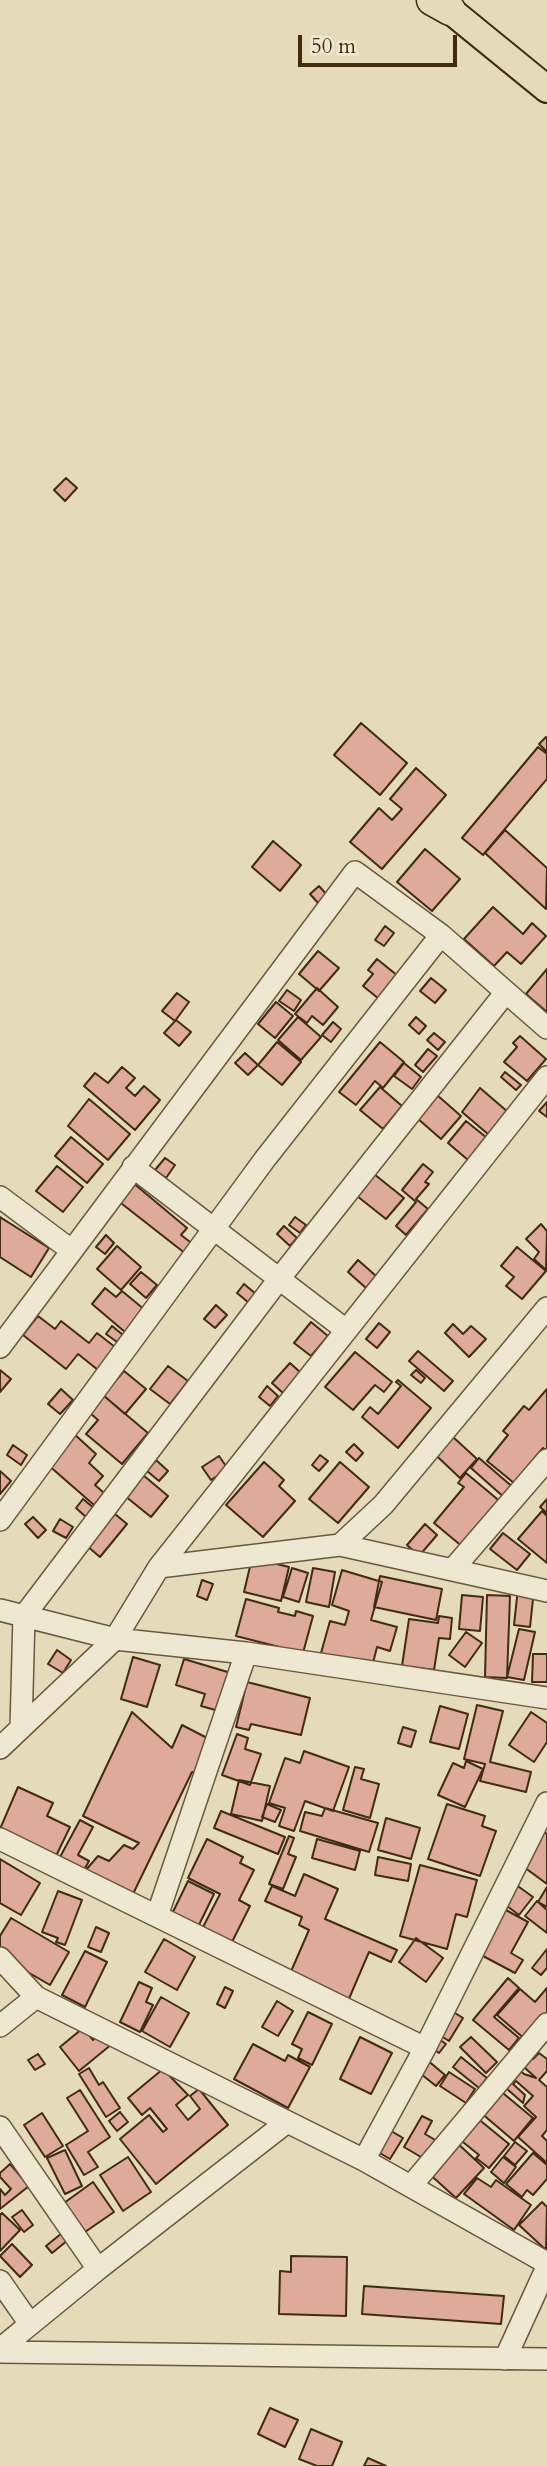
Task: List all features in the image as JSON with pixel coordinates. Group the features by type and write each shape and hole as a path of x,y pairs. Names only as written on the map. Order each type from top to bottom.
{"main road":[{"path":"441,3 547,89"}],"street":[{"path":"0,1347 355,872 441,935 547,1028"},
{"path":"0,1520 265,1159 441,935"},
{"path":"21,1728 24,1616 279,1279 506,992"},
{"path":"0,1748 115,1639 159,1567 547,1077"},
{"path":"133,1167 346,1330"},
{"path":"0,1197 71,1250"},
{"path":"340,1545 383,1505 547,1308"},
{"path":"453,1569 547,1460"},
{"path":"159,1567 340,1545 545,1589"},
{"path":"0,1610 115,1639 246,1653 547,1698"},
{"path":"157,1916 246,1653"},
{"path":"364,2160 425,2048 547,1803"},
{"path":"0,1839 425,2048"},
{"path":"0,1958 36,1997 364,2160 547,2265 505,2359"},
{"path":"0,2026 36,1997"},
{"path":"411,2186 547,2024"},
{"path":"0,2351 98,2269 287,2122"},
{"path":"0,2127 98,2269"},
{"path":"0,2281 30,2324"},
{"path":"0,2351 547,2359"}],"building":[{"path":"66,478 77,488 65,501 54,490"},
{"path":"361,723 407,763 380,795 334,755"},
{"path":"547,738 547,752 539,744"},
{"path":"538,747 547,754 547,779 483,855 462,838"},
{"path":"416,768 446,795 382,869 350,842 379,808 392,820 402,809 390,799"},
{"path":"505,830 547,868 546,909 485,853"},
{"path":"273,841 301,865 280,891 252,867"},
{"path":"425,849 460,879 432,911 397,882"},
{"path":"319,886 327,895 318,903 310,894"},
{"path":"493,907 523,934 532,923 546,936 521,964 507,952 494,966 464,939"},
{"path":"385,926 394,933 384,946 375,940"},
{"path":"318,951 339,968 319,991 299,974"},
{"path":"377,959 398,976 379,999 363,986 373,974 368,970"},
{"path":"547,969 547,1012 526,994"},
{"path":"431,978 446,990 435,1003 420,991"},
{"path":"317,988 338,1007 323,1025 312,1016 307,1023 295,1014"},
{"path":"287,990 301,1000 294,1011 279,1001"},
{"path":"177,993 189,1002 175,1021 162,1011"},
{"path":"276,1002 293,1016 275,1038 258,1024"},
{"path":"298,1017 321,1037 301,1060 278,1040"},
{"path":"416,1017 426,1026 419,1034 409,1025"},
{"path":"176,1020 191,1032 179,1046 164,1033"},
{"path":"333,1022 341,1029 331,1042 322,1035"},
{"path":"434,1033 445,1042 438,1050 427,1040"},
{"path":"520,1036 546,1059 527,1081 504,1062 517,1047 513,1043"},
{"path":"277,1042 301,1062 282,1085 258,1065"},
{"path":"380,1042 404,1062 383,1088 375,1081 356,1105 339,1092"},
{"path":"428,1049 437,1056 423,1072 415,1065"},
{"path":"245,1053 258,1065 248,1075 235,1063"},
{"path":"404,1063 421,1077 412,1089 394,1076"},
{"path":"122,1067 135,1078 126,1088 135,1096 144,1086 160,1100 135,1130 84,1086 95,1073 108,1083"},
{"path":"505,1072 521,1085 516,1090 501,1077"},
{"path":"380,1087 402,1106 383,1129 360,1110"},
{"path":"480,1088 508,1112 489,1135 462,1112"},
{"path":"437,1095 461,1116 441,1139 417,1118"},
{"path":"89,1099 130,1134 108,1160 68,1126"},
{"path":"547,1102 547,1117 539,1111"},
{"path":"466,1121 487,1138 468,1160 448,1143"},
{"path":"71,1137 103,1164 87,1183 55,1156"},
{"path":"165,1158 175,1165 166,1178 155,1170"},
{"path":"423,1164 433,1172 425,1182 429,1184 416,1199 428,1209 406,1235 396,1226 416,1202 402,1190"},
{"path":"57,1166 83,1187 63,1212 36,1191"},
{"path":"374,1174 404,1198 386,1219 357,1196"},
{"path":"132,1182 187,1228 181,1235 194,1245 186,1254 117,1200"},
{"path":"0,1217 49,1248 31,1277 0,1257"},
{"path":"295,1217 306,1225 300,1233 289,1225"},
{"path":"541,1224 547,1231 546,1270 534,1259 539,1252 526,1239"},
{"path":"284,1226 297,1238 290,1246 277,1234"},
{"path":"106,1235 114,1243 105,1254 96,1247"},
{"path":"117,1246 141,1267 121,1290 97,1269"},
{"path":"517,1247 546,1271 522,1299 506,1286 514,1277 501,1266"},
{"path":"358,1260 376,1276 366,1288 348,1272"},
{"path":"141,1272 157,1285 146,1298 130,1284"},
{"path":"244,1284 256,1294 249,1303 237,1293"},
{"path":"105,1288 116,1297 122,1291 145,1310 125,1332 92,1304"},
{"path":"216,1305 227,1315 215,1328 204,1319"},
{"path":"38,1316 55,1329 61,1321 89,1343 97,1333 115,1347 98,1370 78,1354 66,1369 23,1335"},
{"path":"311,1322 328,1336 311,1356 294,1343"},
{"path":"379,1323 390,1332 377,1348 366,1339"},
{"path":"453,1324 463,1334 471,1326 486,1339 469,1357 445,1333"},
{"path":"112,1326 123,1335 117,1342 106,1334"},
{"path":"418,1351 453,1381 444,1391 409,1361"},
{"path":"355,1352 392,1382 384,1392 375,1385 353,1410 325,1387"},
{"path":"290,1363 301,1373 283,1393 272,1383"},
{"path":"168,1366 188,1381 170,1404 150,1389"},
{"path":"0,1370 11,1379 0,1392"},
{"path":"416,1370 425,1378 421,1383 411,1375"},
{"path":"124,1371 146,1389 125,1414 103,1395"},
{"path":"398,1380 431,1408 398,1448 362,1417 370,1407 378,1414 401,1386 396,1382"},
{"path":"267,1386 278,1396 270,1406 259,1397"},
{"path":"61,1389 73,1400 60,1414 48,1404"},
{"path":"547,1389 547,1452 543,1448 514,1483 487,1461 508,1435 503,1431 524,1406 529,1410"},
{"path":"104,1396 148,1433 122,1464 86,1434 98,1420 90,1413"},
{"path":"441,1426 477,1459 460,1478 424,1444"},
{"path":"73,1433 96,1454 89,1463 103,1476 95,1485 104,1493 94,1505 47,1464"},
{"path":"354,1444 363,1453 356,1461 346,1452"},
{"path":"13,1445 27,1455 21,1465 7,1455"},
{"path":"320,1455 328,1461 319,1471 312,1465"},
{"path":"219,1456 228,1469 211,1480 202,1467"},
{"path":"479,1458 515,1489 506,1499 471,1468"},
{"path":"156,1460 168,1471 159,1481 147,1471"},
{"path":"264,1462 284,1480 279,1486 295,1501 263,1537 226,1505"},
{"path":"340,1462 369,1487 338,1523 309,1499"},
{"path":"0,1471 11,1481 0,1494"},
{"path":"466,1473 502,1503 464,1548 434,1523 464,1487 458,1483"},
{"path":"143,1475 168,1496 151,1517 125,1496"},
{"path":"83,1499 95,1509 87,1518 76,1508"},
{"path":"547,1499 547,1513 540,1507"},
{"path":"542,1511 547,1516 547,1563 518,1539"},
{"path":"115,1514 127,1524 100,1557 87,1546"},
{"path":"33,1517 46,1530 38,1538 25,1524"},
{"path":"60,1519 73,1527 66,1538 53,1531"},
{"path":"425,1524 437,1535 419,1556 407,1545"},
{"path":"503,1533 530,1554 517,1570 490,1549"},
{"path":"252,1558 289,1567 281,1601 244,1592"},
{"path":"292,1568 308,1573 299,1602 283,1597"},
{"path":"313,1568 335,1572 329,1607 306,1602"},
{"path":"342,1570 382,1582 371,1620 397,1627 390,1651 377,1647 372,1667 321,1653 330,1621 345,1625 349,1611 332,1605"},
{"path":"380,1576 442,1589 436,1620 374,1607"},
{"path":"202,1580 213,1584 207,1600 197,1596"},
{"path":"518,1588 534,1590 530,1627 514,1625"},
{"path":"462,1595 483,1597 480,1631 459,1629"},
{"path":"487,1595 510,1596 507,1678 485,1677"},
{"path":"246,1599 279,1608 278,1612 295,1616 296,1611 313,1616 303,1653 236,1636"},
{"path":"439,1616 452,1618 450,1639 439,1638 434,1670 402,1666 409,1619 438,1623"},
{"path":"519,1629 535,1632 524,1680 507,1677"},
{"path":"466,1632 482,1643 465,1667 449,1655"},
{"path":"57,1650 71,1660 63,1673 48,1664"},
{"path":"533,1654 547,1654 547,1682 532,1682"},
{"path":"133,1657 160,1665 147,1707 121,1699"},
{"path":"184,1659 231,1673 219,1711 201,1706 205,1694 176,1685"},
{"path":"247,1682 310,1698 301,1735 251,1724 249,1730 236,1727"},
{"path":"477,1705 503,1711 490,1762 531,1772 526,1792 480,1781 485,1764 464,1759"},
{"path":"440,1706 468,1714 459,1749 430,1742"},
{"path":"132,1712 172,1748 182,1725 211,1740 202,1773 192,1772 133,1894 86,1870 98,1856 109,1861 124,1845 133,1849 139,1843 83,1816"},
{"path":"531,1712 547,1723 547,1742 534,1762 509,1745"},
{"path":"403,1727 416,1731 411,1747 398,1743"},
{"path":"237,1734 248,1738 245,1749 261,1754 250,1785 222,1775"},
{"path":"304,1751 349,1767 333,1811 305,1801 294,1831 279,1826 285,1808 269,1803 285,1758 300,1763"},
{"path":"466,1761 483,1769 465,1807 438,1795 453,1763 464,1768"},
{"path":"355,1767 364,1769 361,1779 379,1784 370,1818 343,1810"},
{"path":"239,1780 270,1786 262,1821 231,1814"},
{"path":"18,1787 53,1803 47,1816 70,1827 56,1856 0,1829"},
{"path":"267,1804 281,1810 275,1822 262,1817"},
{"path":"447,1804 485,1816 482,1826 496,1831 480,1876 428,1859"},
{"path":"325,1808 378,1823 369,1852 300,1831 305,1812 322,1816"},
{"path":"221,1811 285,1837 278,1854 214,1828"},
{"path":"386,1818 420,1828 411,1859 378,1850"},
{"path":"80,1820 93,1827 78,1855 89,1861 84,1870 60,1857"},
{"path":"536,1826 547,1834 547,1884 513,1859"},
{"path":"289,1836 294,1838 288,1854 296,1857 283,1889 269,1884"},
{"path":"207,1839 243,1857 240,1863 254,1870 239,1900 250,1906 230,1946 201,1931 220,1894 188,1878"},
{"path":"317,1839 360,1851 355,1870 312,1858"},
{"path":"378,1857 411,1864 408,1881 375,1875"},
{"path":"0,1859 40,1883 21,1915 0,1903"},
{"path":"420,1865 477,1880 467,1917 456,1914 447,1949 400,1936"},
{"path":"304,1874 338,1889 325,1919 397,1950 391,1962 369,1952 348,2001 289,1976 309,1930 299,1925 302,1917 265,1901 272,1886 295,1896"},
{"path":"508,1879 533,1897 519,1915 507,1906 510,1902 497,1893"},
{"path":"188,1881 214,1894 197,1929 171,1916"},
{"path":"547,1887 547,1907 538,1902"},
{"path":"58,1891 82,1900 65,1945 56,1942 58,1938 42,1932"},
{"path":"537,1901 547,1910 547,1933 525,1916"},
{"path":"493,1903 528,1922 511,1953 523,1960 515,1973 468,1948"},
{"path":"11,1918 69,1952 50,1985 0,1956 0,1936"},
{"path":"96,1927 109,1933 101,1952 88,1947"},
{"path":"416,1938 443,1958 426,1982 399,1962"},
{"path":"164,1939 195,1957 177,1990 145,1972"},
{"path":"547,1949 547,1968 541,1975 532,1968"},
{"path":"85,1951 107,1962 85,2007 62,1995"},
{"path":"508,1978 519,1988 494,2017 519,2038 509,2050 473,2020"},
{"path":"139,1982 152,1988 146,2002 153,2005 140,2032 120,2022"},
{"path":"225,1987 233,1991 225,2008 217,2004"},
{"path":"547,1988 547,2018 527,2041 497,2015 520,1989 535,2002"},
{"path":"161,1997 189,2013 170,2047 142,2031"},
{"path":"277,2001 293,2011 278,2036 262,2027"},
{"path":"444,2006 463,2018 449,2041 430,2029"},
{"path":"308,2012 332,2024 312,2065 298,2058 302,2049 292,2044"},
{"path":"83,2028 93,2040 103,2032 112,2044 79,2071 60,2047"},
{"path":"360,2037 392,2053 371,2094 340,2079"},
{"path":"436,2037 446,2044 439,2053 429,2046"},
{"path":"471,2037 497,2062 486,2073 460,2047"},
{"path":"253,2044 285,2061 288,2055 310,2067 288,2108 234,2079"},
{"path":"522,2049 533,2059 539,2053 547,2059 547,2071 539,2080 547,2087 547,2130 542,2136 547,2141 547,2163 518,2137 536,2117 524,2106 533,2096 516,2081 513,2084 525,2095 523,2103 507,2089 496,2086 514,2065 524,2074 536,2078 514,2058"},
{"path":"38,2054 45,2064 35,2070 28,2060"},
{"path":"420,2054 445,2075 436,2086 411,2066"},
{"path":"461,2057 487,2078 479,2088 453,2067"},
{"path":"89,2068 99,2085 103,2082 120,2108 106,2117 79,2074"},
{"path":"163,2069 188,2095 176,2105 188,2120 200,2109 190,2096 199,2089 228,2125 156,2184 120,2139 149,2115 163,2132 167,2129 150,2108 142,2115 128,2098"},
{"path":"449,2072 475,2089 466,2103 440,2086"},
{"path":"492,2084 533,2118 514,2141 473,2106"},
{"path":"80,2090 110,2137 88,2152 98,2167 84,2175 66,2145 88,2131 67,2098"},
{"path":"120,2112 128,2122 117,2131 109,2121"},
{"path":"42,2113 63,2146 45,2157 24,2125"},
{"path":"471,2113 509,2144 489,2168 476,2158 479,2155 453,2134"},
{"path":"422,2116 432,2121 425,2134 437,2141 426,2160 404,2147"},
{"path":"381,2125 403,2138 390,2159 368,2146"},
{"path":"454,2140 484,2168 456,2198 425,2170"},
{"path":"515,2142 527,2151 515,2165 504,2156"},
{"path":"65,2150 82,2186 65,2194 47,2158"},
{"path":"533,2153 547,2165 547,2179 533,2195 527,2190 522,2197 506,2184"},
{"path":"128,2157 151,2192 123,2211 100,2175"},
{"path":"503,2157 516,2167 504,2183 491,2172"},
{"path":"10,2164 29,2186 0,2209 0,2189 5,2195 11,2189 0,2177 0,2173"},
{"path":"477,2178 491,2187 496,2180 531,2205 514,2230 464,2194"},
{"path":"93,2182 114,2212 85,2232 64,2203"},
{"path":"542,2202 547,2207 546,2250 519,2225"},
{"path":"22,2210 33,2225 24,2232 12,2217"},
{"path":"2,2213 20,2230 0,2251 0,2215"},
{"path":"62,2233 68,2240 52,2253 46,2246"},
{"path":"12,2244 32,2265 20,2277 0,2256"},
{"path":"291,2256 347,2257 346,2316 279,2314 280,2271 291,2272"},
{"path":"364,2286 504,2296 501,2324 362,2314"},
{"path":"270,2408 298,2420 285,2447 258,2434"},
{"path":"311,2429 342,2442 332,2466 317,2466 299,2459"},
{"path":"368,2458 386,2466 364,2466"}]}
